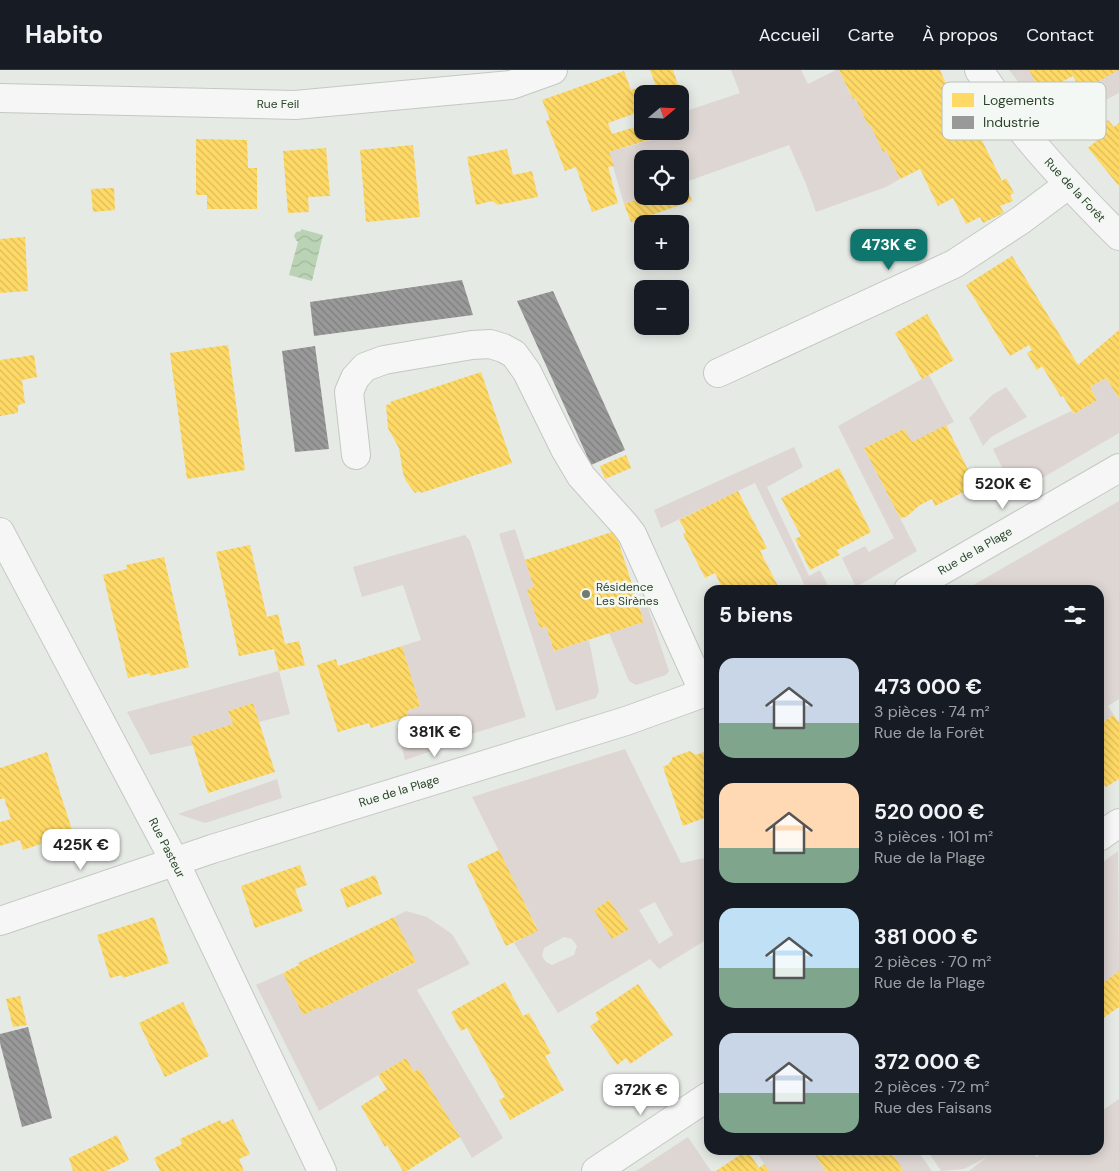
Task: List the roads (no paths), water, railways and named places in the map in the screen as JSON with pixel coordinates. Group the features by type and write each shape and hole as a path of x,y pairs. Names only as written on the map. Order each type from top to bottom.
{"street":[{"name":"Rue Feil","path":"0,98 295,105 511,85 553,70"},
{"name":"Rue de la Forêt","path":"979,70 987,82"},
{"name":"Rue de la Forêt","path":"1031,140 1069,184 1119,236"},
{"path":"718,373 954,264 1020,220 1069,184"},
{"path":"356,455 349,392 354,378 365,367 384,360 472,345 490,344 514,354 528,372 564,449 581,476 632,534 704,688"},
{"name":"Rue de la Plage","path":"917,585 1119,468"},
{"name":"Rue Pasteur","path":"0,532 175,862 322,1171"},
{"name":"Rue de la Plage","path":"0,921 175,862 626,721 704,693"},
{"path":"1104,834 1119,824"},
{"path":"596,1171 704,1099"}],"water":[{"path":"301,229 323,235 312,281 289,275 298,242 294,236"}],"place":[{"name":"Résidence Les Sirènes","path":"586,594"}]}
